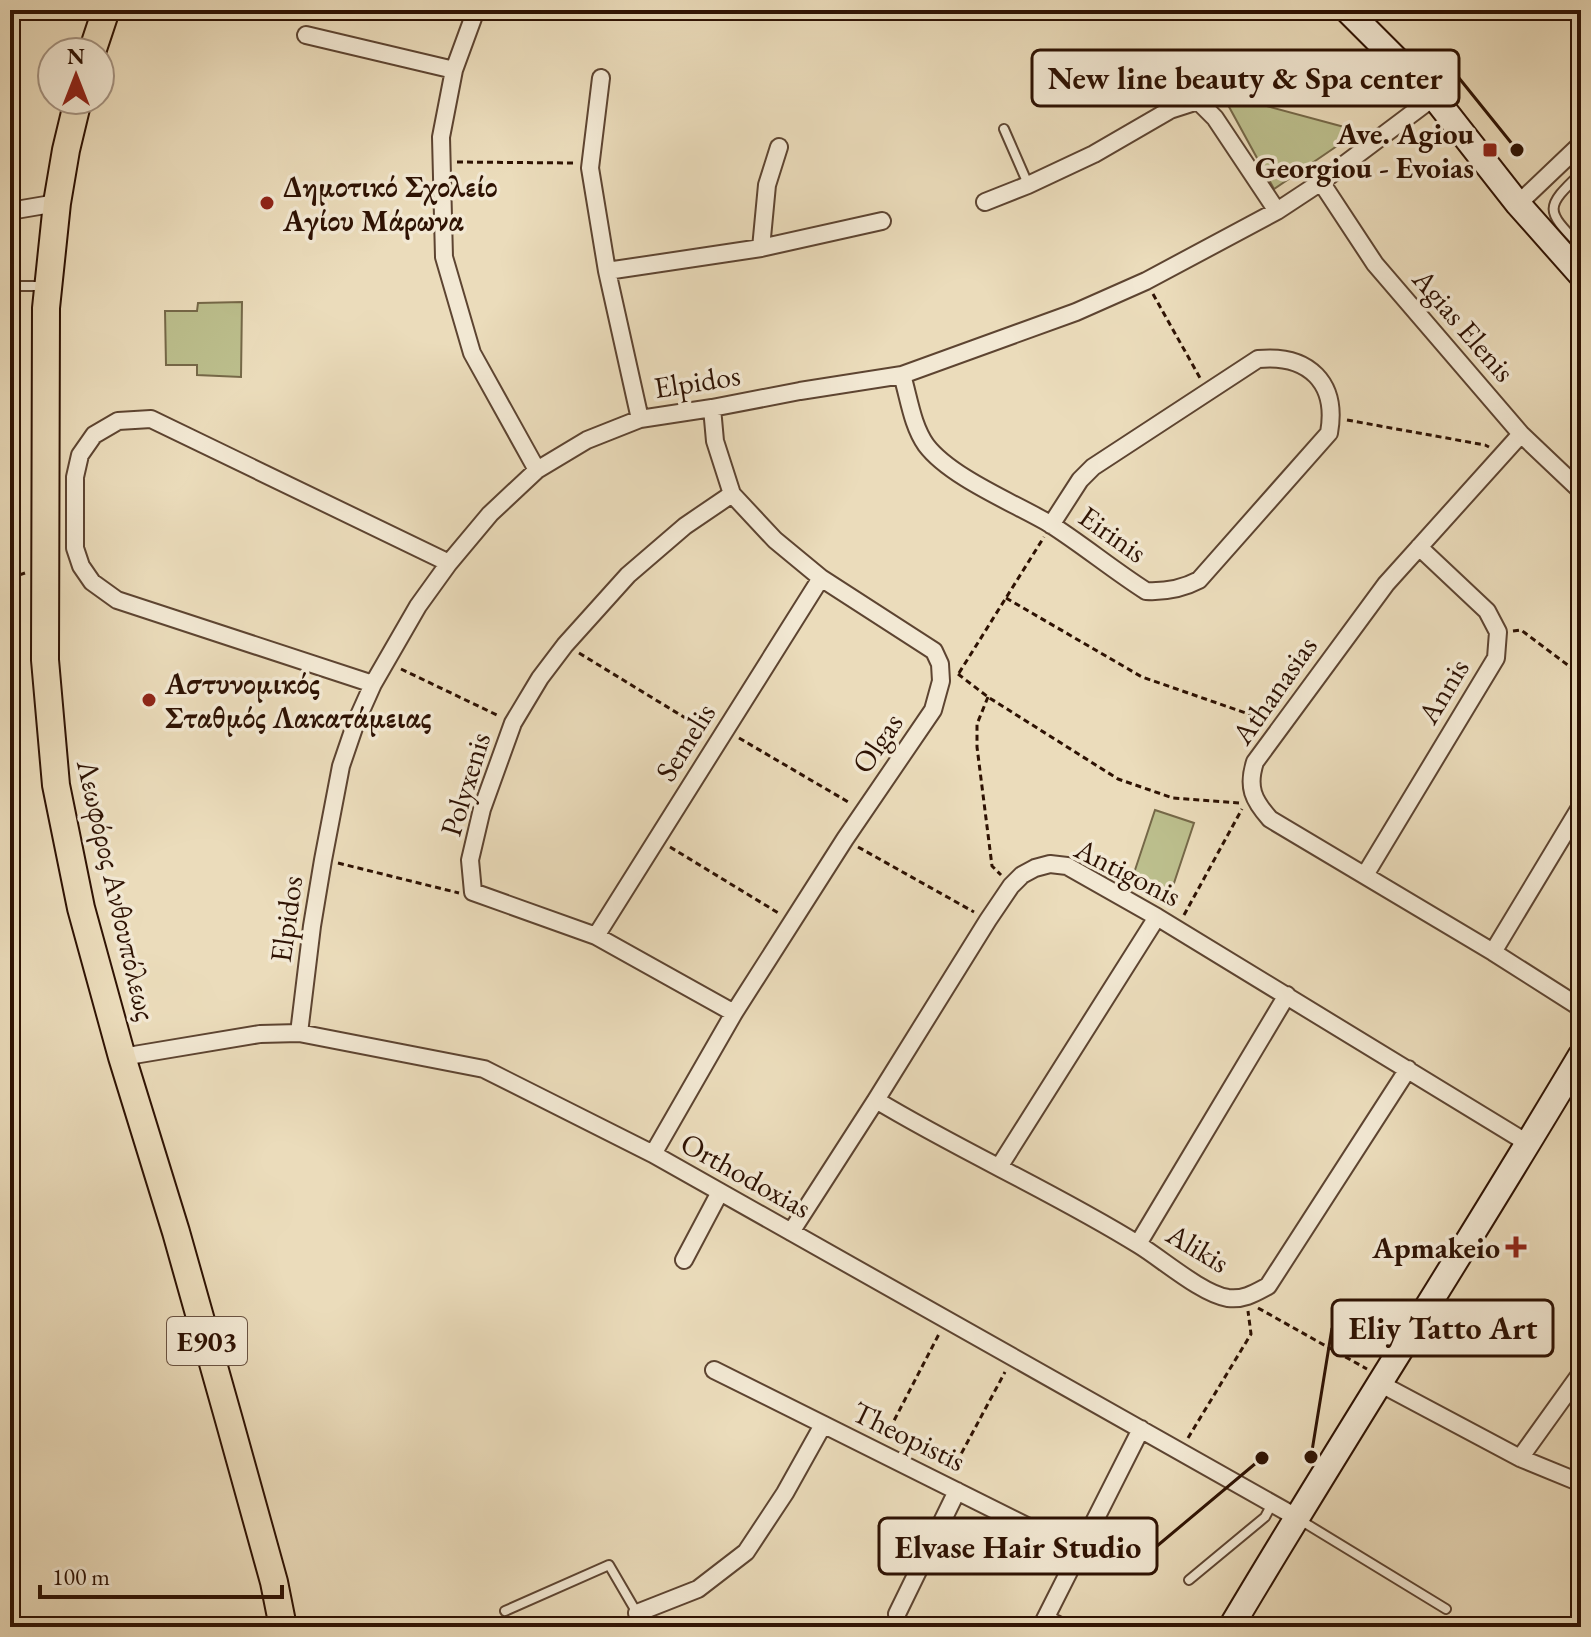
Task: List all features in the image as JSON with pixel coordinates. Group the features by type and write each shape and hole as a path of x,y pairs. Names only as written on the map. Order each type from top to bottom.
{"main road":[{"path":"97,36 106,10"},
{"path":"1347,10 1434,97 1518,204 1581,275"},
{"name":"Λεωφόρος Ανθουπόλεως","path":"74,116 57,203 46,323 45,660 56,785 81,908 234,1435 274,1582 283,1627"},
{"path":"1231,1627 1581,1055"}],"street":[{"path":"476,10 454,70 441,137 444,257 472,353 537,470"},
{"path":"306,35 454,70"},
{"path":"601,78 591,163 607,271 640,419"},
{"name":"Elpidos","path":"299,1033 323,860 341,766 356,722 373,684 418,606 490,514 537,470 587,440 640,419 902,375 1076,312 1146,281 1277,211 1434,97"},
{"path":"985,202 1094,154 1170,110 1198,101 1215,118 1277,211"},
{"path":"1518,204 1581,144"},
{"path":"761,248 767,185 779,147"},
{"name":"Agias Elenis","path":"1321,182 1375,264 1521,434 1581,491"},
{"path":"10,211 57,203"},
{"path":"607,271 761,248 882,221"},
{"path":"1051,525 1080,480 1093,467 1258,359 1276,357 1299,362 1315,373 1324,386 1332,417"},
{"name":"Eirinis","path":"902,375 917,428 934,454 953,470 1051,525 1146,591 1185,588 1199,580 1329,433 1332,417"},
{"path":"712,408 715,441 732,494 775,540 821,578 934,651 940,664 941,681"},
{"path":"373,684 117,600 92,582 81,566 75,548 75,477 80,455 94,435 118,421 151,419 449,563"},
{"name":"Athanasias","path":"1521,434 1386,584 1281,725 1255,762 1251,776 1258,805 1270,819 1581,1008"},
{"name":"Polyxenis","path":"473,892 470,860 482,809 513,723 540,678 565,645 628,575 685,526 732,494"},
{"name":"Annis","path":"1365,875 1496,658 1498,632 1487,611 1419,547"},
{"name":"Semelis","path":"596,936 821,578"},
{"name":"Olgas","path":"653,1154 734,1013 792,921 933,710 941,681"},
{"path":"1493,952 1581,806"},
{"name":"Antigonis","path":"791,1232 1011,886 1022,875 1050,864 1067,866 1157,917 1529,1144"},
{"path":"473,892 596,936 734,1013"},
{"path":"999,1167 1157,917"},
{"path":"1138,1244 1287,995"},
{"name":"Orthodoxias","path":"122,1057 260,1034 299,1033 484,1069 653,1154 1296,1517"},
{"name":"Alikis","path":"876,1100 1138,1244 1210,1292 1228,1298 1247,1297 1268,1286 1408,1069"},
{"path":"684,1260 720,1192"},
{"name":"Theopistis","path":"714,1370 1079,1552"},
{"path":"1520,1458 1581,1373"},
{"path":"1381,1380 1520,1458 1581,1483"},
{"path":"637,1613 698,1589 746,1552 785,1493 823,1425"},
{"path":"1062,1627 1044,1623 1141,1429"},
{"path":"897,1614 950,1488"}],"lane":[{"path":"1004,129 1028,185"},
{"path":"1581,173 1552,204 1553,215 1581,247"},
{"path":"10,286 48,286"},
{"path":"1189,1580 1265,1517 1272,1504"},
{"path":"1296,1517 1446,1609"},
{"path":"505,1611 609,1565 637,1613"}],"path":[{"path":"441,162 591,163"},
{"path":"1146,281 1208,392"},
{"path":"1332,417 1485,445 1501,456"},
{"path":"941,681 958,674 1051,525"},
{"path":"1006,598 1142,677 1281,725"},
{"path":"1498,632 1521,630 1581,675"},
{"path":"565,645 864,811"},
{"path":"387,663 513,723"},
{"path":"958,674 988,697 1118,779 1173,798 1245,804 1176,929"},
{"path":"988,697 977,724 979,762 992,866 1011,886"},
{"path":"657,839 792,921"},
{"path":"845,839 988,920"},
{"path":"323,860 462,894 473,892"},
{"path":"1247,1297 1261,1311 1381,1380"},
{"path":"1180,1451 1251,1334 1247,1297"},
{"path":"878,1452 946,1320"},
{"path":"950,1488 1013,1357"}],"green space":[{"path":"1222,94 1359,131 1274,189"},
{"path":"242,302 241,377 197,375 197,365 166,365 165,311 197,311 198,303"},
{"path":"1155,810 1194,823 1171,892 1132,879"}],"place":[{"name":"Ave. Agiou Georgiou - Evoias","path":"1490,150"},
{"name":"New line beauty & Spa center","path":"1517,150"},
{"name":"Δημοτικό Σχολείο Αγίου Μάρωνα","path":"267,203"},
{"name":"Αστυνομικός Σταθμός Λακατάμειας","path":"149,700"},
{"name":"Apmakeio","path":"1516,1247"},
{"name":"Eliy Tatto Art","path":"1311,1457"},
{"name":"Elvase Hair Studio","path":"1262,1458"}]}
